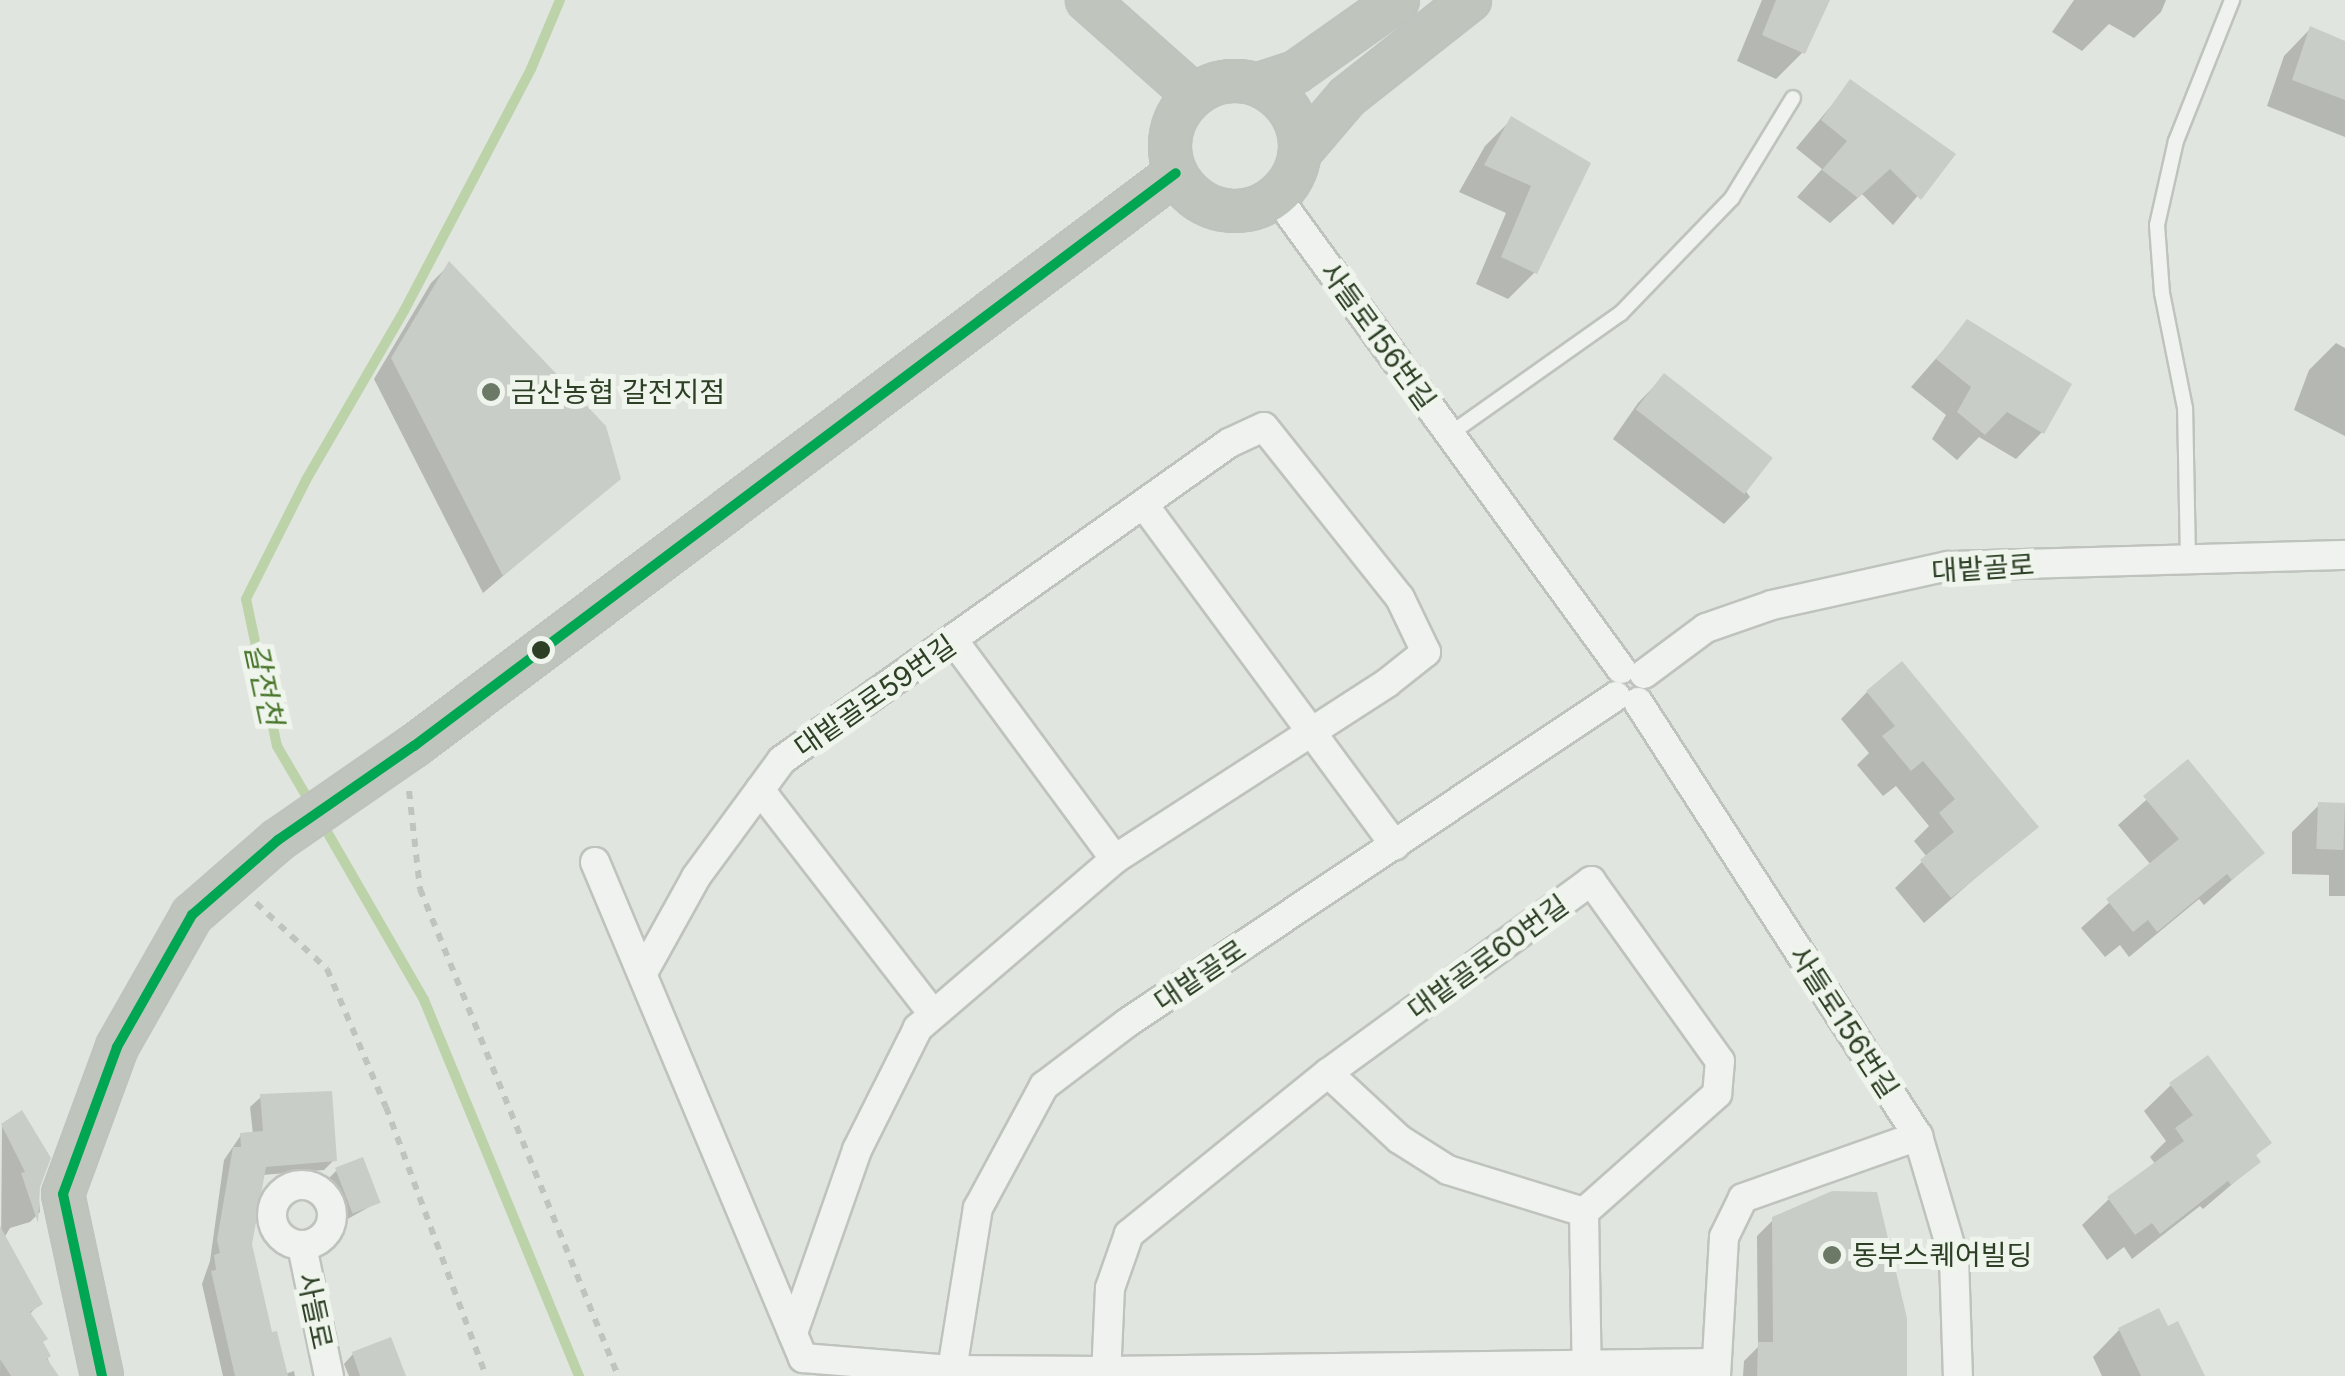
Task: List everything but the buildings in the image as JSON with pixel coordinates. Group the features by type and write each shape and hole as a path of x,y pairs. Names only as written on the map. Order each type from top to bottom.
{"street":[{"path":"1088,0 1194,95"},
{"path":"1259,84 1274,92 1295,119 1301,151 1297,170 1277,197 1246,211 1212,208 1197,200 1176,173 1170,156 1174,122 1194,95 1225,81 1259,84 1296,72 1398,0"},
{"path":"1301,151 1348,97 1470,0"},
{"path":"102,1376 63,1194 117,1046 192,915 278,840 411,763 1176,173"},
{"name":"사들로156번길","path":"1277,197 1630,686 1918,1136 1954,1258 1958,1376"},
{"name":"대밭골로59번길","path":"644,972 696,877 782,760 1229,443 1264,427 1400,598 1426,652 1313,731"},
{"path":"1144,505 1394,845"},
{"name":"대밭골로","path":"951,1373 978,1208 1044,1086 1127,1024 1630,686 1706,628 1772,605 1948,566 2345,555"},
{"path":"954,641 1116,859"},
{"path":"793,1333 857,1150 918,1028 1116,859 1313,731"},
{"path":"760,790 933,1014"},
{"path":"596,862 803,1358 951,1373 1716,1370 1724,1236 1743,1198 1918,1136"},
{"name":"대밭골로60번길","path":"1106,1374 1110,1288 1129,1234 1328,1073 1591,882 1720,1060 1717,1094 1584,1212"},
{"path":"1328,1073 1399,1139 1448,1170 1584,1212 1587,1371"},
{"name":"사들로","path":"302,1246 329,1376"}],"lane":[{"path":"2188,560 2186,408 2162,293 2158,224 2176,142 2232,0"},
{"path":"1450,434 1621,312 1732,198 1793,98"}],"path":[{"path":"411,763 420,890 618,1376"},
{"path":"255,902 327,969 386,1107 486,1376"}],"waterway":[{"name":"갈전천","path":"311,804 277,746 246,599 306,480 404,311 531,69 560,0"},
{"name":"갈전천","path":"322,823 424,1000 579,1376"}],"transit line":[{"path":"102,1376 63,1194 117,1047 192,915 278,840 414,746 1176,173"}],"place":[{"name":"금산농협 갈전지점","path":"491,392"},
{"name":"동부스퀘어빌딩","path":"1832,1255"}]}
